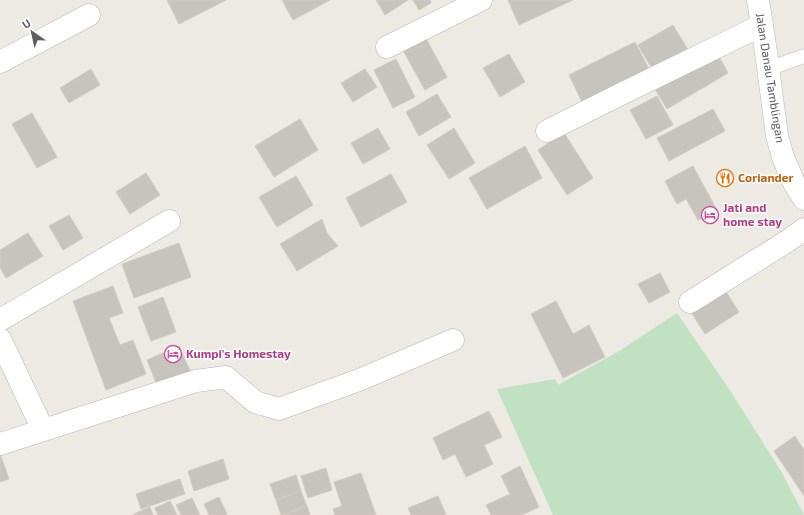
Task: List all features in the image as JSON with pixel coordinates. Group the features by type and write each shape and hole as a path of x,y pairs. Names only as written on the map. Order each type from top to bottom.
{"street":[{"path":"387,47 481,0"},
{"name":"Jalan Danau Tamblingan","path":"758,0 777,136 783,157 794,183 804,199"},
{"path":"0,62 89,15"},
{"path":"547,131 762,25"},
{"path":"0,320 169,221"},
{"path":"690,302 804,229"},
{"path":"0,339 44,430"},
{"path":"0,444 196,381 226,376 255,402 279,409 359,380 453,340"}],"lane":[{"path":"768,69 804,56"}],"green space":[{"path":"677,313 733,395 782,473 804,515 553,515 497,389 555,379 558,385 621,350"}],"building":[{"path":"167,0 226,0 179,24"},
{"path":"282,0 330,0 293,20"},
{"path":"376,0 408,0 385,15"},
{"path":"413,0 430,0 431,3 419,10"},
{"path":"508,0 573,0 519,25"},
{"path":"673,25 690,53 655,74 638,45"},
{"path":"423,33 447,77 425,90 400,45"},
{"path":"635,42 651,73 584,106 569,75"},
{"path":"717,53 728,73 667,109 655,89"},
{"path":"509,54 525,82 500,97 483,68"},
{"path":"396,59 415,97 393,108 374,70"},
{"path":"91,69 100,85 69,103 60,88"},
{"path":"365,69 377,87 353,102 341,83"},
{"path":"437,94 451,117 419,136 406,112"},
{"path":"657,96 673,125 646,139 630,110"},
{"path":"713,109 725,131 669,161 657,138"},
{"path":"32,113 57,157 37,168 12,124"},
{"path":"300,119 318,150 274,177 255,146"},
{"path":"378,128 390,149 363,164 351,143"},
{"path":"454,128 475,163 449,179 427,145"},
{"path":"564,133 593,178 567,195 538,150"},
{"path":"525,146 542,178 487,209 469,178"},
{"path":"693,166 717,210 698,220 686,199 677,204 665,181"},
{"path":"146,173 160,195 130,214 116,192"},
{"path":"391,174 407,202 361,227 346,198"},
{"path":"296,176 313,205 277,227 259,197"},
{"path":"69,215 83,238 63,250 49,226"},
{"path":"322,219 327,233 338,246 297,271 280,244"},
{"path":"28,233 43,256 6,278 0,267 0,250"},
{"path":"179,243 191,277 134,298 122,264"},
{"path":"660,273 670,292 649,303 638,284"},
{"path":"113,286 123,313 109,318 120,345 133,340 146,374 106,390 73,301"},
{"path":"723,287 739,312 705,334 689,309"},
{"path":"163,297 176,332 151,341 138,307"},
{"path":"556,301 573,334 589,325 605,357 563,378 531,314"},
{"path":"179,346 190,371 157,385 147,360"},
{"path":"489,411 502,437 484,445 493,464 466,477 455,454 443,460 433,438"},
{"path":"795,436 804,450 804,496 774,451"},
{"path":"0,454 9,479 0,482"},
{"path":"223,459 229,479 194,491 188,471"},
{"path":"520,466 539,507 522,515 491,515 486,505 510,494 501,476"},
{"path":"326,468 332,490 308,498 301,476"},
{"path":"361,473 376,515 335,515 333,509 342,506 334,482"},
{"path":"296,475 301,491 276,500 270,484"},
{"path":"180,479 185,494 141,509 136,494"},
{"path":"301,491 307,506 281,515 276,500"},
{"path":"438,496 446,515 411,515 408,508"},
{"path":"219,497 227,514 209,515 204,504"},
{"path":"192,498 200,515 181,515 176,505"},
{"path":"170,501 177,515 158,515 155,508"},
{"path":"307,506 310,515 282,515"},
{"path":"150,507 153,515 134,515 134,514"}],"place":[{"name":"Coriander","path":"725,178"},
{"name":"Jati and home stay","path":"710,215"},
{"name":"Kumpi's Homestay","path":"173,354"}]}
